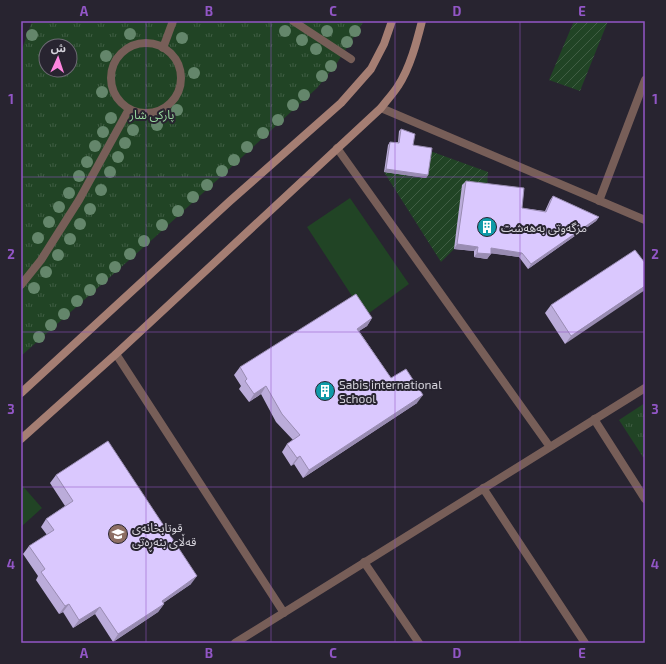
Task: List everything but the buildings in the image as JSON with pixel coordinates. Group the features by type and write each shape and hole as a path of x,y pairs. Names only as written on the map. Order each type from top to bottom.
{"main road":[{"path":"21,393 341,103 371,70 384,44 392,21"},
{"path":"21,439 116,354 381,108 399,85 412,53 422,21"}],"street":[{"path":"163,48 173,21"},
{"path":"293,21 351,59"},
{"path":"141,44 152,44 163,48 178,64 180,85 177,95 170,104 161,110 150,113 140,113 129,109 120,103 112,88 111,72 115,62 121,53 131,47 141,44"},
{"path":"599,200 645,80"},
{"path":"381,108 645,220"},
{"path":"21,285 40,260 79,200 129,109"},
{"path":"337,148 550,447"},
{"path":"116,354 284,613"},
{"path":"235,643 645,388"},
{"path":"594,419 645,499"},
{"path":"483,488 585,643"},
{"path":"364,562 419,643"}],"green space":[{"name":"پارکی شار","path":"32,21 364,21 337,63 317,88 154,238 21,356 21,52"},
{"path":"574,21 608,21 580,91 549,80"},
{"path":"430,151 488,172 487,188 454,249 441,262 384,172 426,178"},
{"path":"350,198 409,284 365,316 307,227"},
{"path":"645,403 645,460 619,420"},
{"path":"21,484 42,508 21,527"}],"place":[{"name":"مزگەوتی بەهەشت","path":"487,227"},
{"name":"Sabis international School","path":"325,391"},
{"name":"قوتابخانەی قەڵای بنەڕەتی","path":"118,534"}]}
